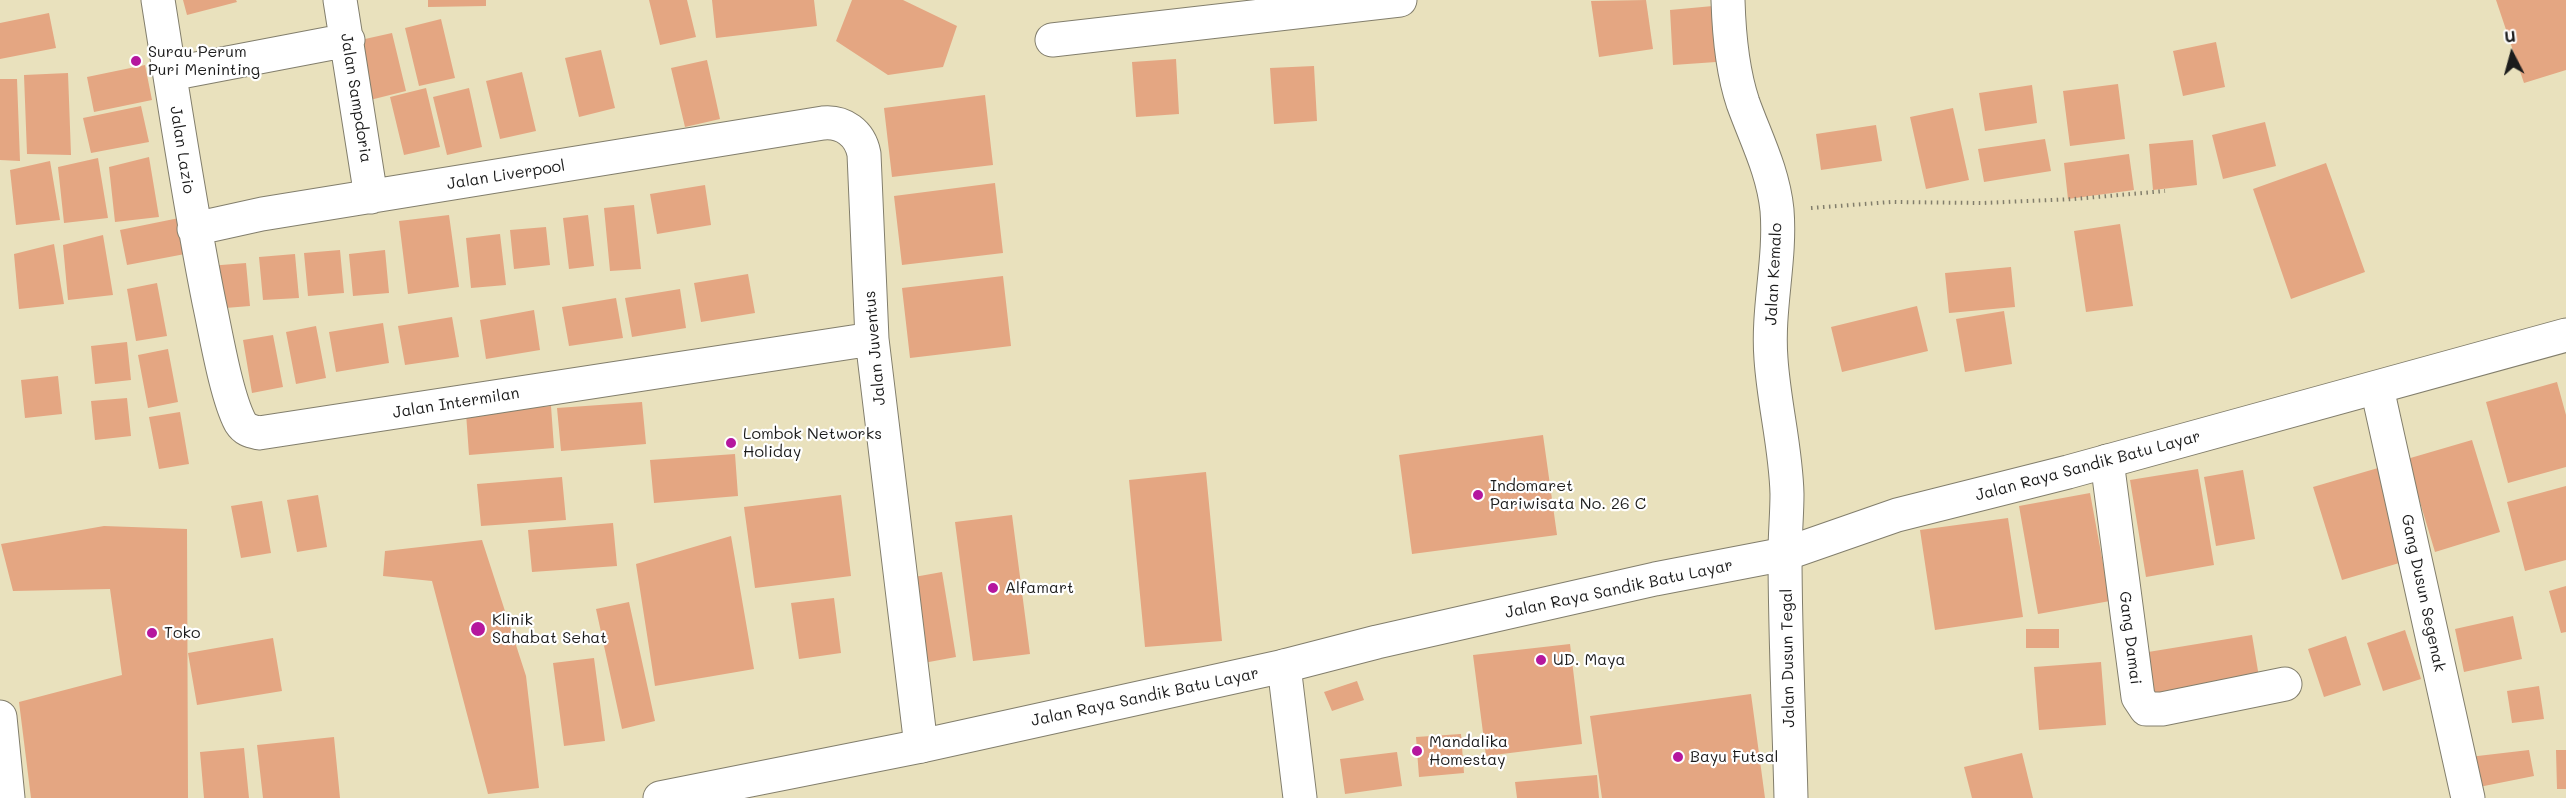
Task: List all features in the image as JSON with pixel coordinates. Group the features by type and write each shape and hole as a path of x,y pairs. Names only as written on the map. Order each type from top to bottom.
{"street":[{"name":"Jalan Lazio","path":"158,0 194,229"},
{"name":"Jalan Sampdoria","path":"340,0 371,197"},
{"path":"1052,40 1400,0"},
{"name":"Jalan Kemalo","path":"1728,0 1734,69 1743,102 1774,184 1777,211 1778,238 1770,328 1771,360 1787,493 1785,554"},
{"path":"170,74 348,40"},
{"name":"Jalan Liverpool","path":"194,229 262,214 817,124"},
{"name":"Jalan Juventus","path":"817,124 845,126 854,133 863,148 872,339 921,746"},
{"name":"Jalan Intermilan","path":"194,229 230,390 240,421 246,430 259,433 872,339"},
{"name":"Jalan Raya Sandik Batu Layar","path":"660,798 921,746 1284,666 1377,642 1644,581 1785,554 1897,515 2108,461 2566,335"},
{"name":"Gang Dusun Segenak","path":"2377,388 2468,798"},
{"name":"Gang Damai","path":"2108,461 2138,697 2146,709 2162,710 2284,684"},
{"name":"Jalan Dusun Tegal","path":"1785,554 1791,798"},
{"path":"1284,666 1300,798"},
{"path":"0,717 8,798"}],"path":[{"path":"1777,211 1892,202 1983,203 2074,199 2165,191"}],"building":[{"path":"183,0 236,0 237,2 187,15"},
{"path":"428,0 486,0 486,6 428,7"},
{"path":"649,0 687,0 696,37 660,45"},
{"path":"712,0 814,0 817,26 716,38"},
{"path":"852,0 903,0 957,26 943,67 888,75 836,41"},
{"path":"1646,0 1653,49 1599,57 1591,1"},
{"path":"2496,0 2566,0 2566,70 2524,83"},
{"path":"1713,6 1716,62 1673,65 1670,10"},
{"path":"49,13 56,48 0,59 0,23"},
{"path":"441,19 455,78 419,86 405,28"},
{"path":"392,33 406,91 370,100 356,41"},
{"path":"2216,42 2225,87 2183,96 2173,51"},
{"path":"601,50 615,108 579,117 565,58"},
{"path":"1176,59 1179,114 1136,117 1132,62"},
{"path":"707,60 720,119 685,127 671,68"},
{"path":"145,65 152,100 94,112 87,77"},
{"path":"1314,66 1317,121 1274,124 1270,68"},
{"path":"522,72 536,131 500,139 486,81"},
{"path":"68,73 71,155 27,154 24,75"},
{"path":"0,79 17,79 20,161 0,160"},
{"path":"2118,84 2125,139 2070,146 2063,91"},
{"path":"2032,85 2037,123 1985,131 1979,93"},
{"path":"426,88 440,147 404,155 390,97"},
{"path":"469,88 482,147 447,155 433,97"},
{"path":"985,95 993,165 892,177 884,108"},
{"path":"141,106 149,142 91,153 83,118"},
{"path":"1953,108 1969,180 1926,189 1910,117"},
{"path":"2265,122 2276,166 2223,179 2212,135"},
{"path":"1876,125 1882,161 1821,170 1816,134"},
{"path":"2045,139 2051,171 1984,182 1978,149"},
{"path":"2193,140 2197,185 2153,190 2149,144"},
{"path":"2129,154 2134,190 2068,199 2064,163"},
{"path":"149,157 159,217 115,222 109,167"},
{"path":"98,158 108,218 64,223 58,167"},
{"path":"50,161 60,220 16,225 10,170"},
{"path":"2326,163 2365,272 2291,299 2253,189"},
{"path":"995,183 1003,253 902,265 894,196"},
{"path":"705,185 711,225 657,234 650,194"},
{"path":"634,205 641,269 610,271 604,208"},
{"path":"449,215 459,287 408,294 399,221"},
{"path":"588,215 594,266 569,269 563,218"},
{"path":"179,218 185,254 127,265 120,230"},
{"path":"2120,224 2133,306 2086,312 2074,231"},
{"path":"546,227 550,265 514,269 510,230"},
{"path":"500,234 506,285 471,288 466,238"},
{"path":"103,235 113,295 68,300 63,245"},
{"path":"54,244 64,304 19,309 14,254"},
{"path":"340,250 344,293 308,296 304,253"},
{"path":"385,250 389,293 353,296 349,254"},
{"path":"295,254 299,298 263,300 259,257"},
{"path":"246,263 250,306 213,309 209,266"},
{"path":"2011,267 2015,307 1949,313 1945,273"},
{"path":"748,274 755,313 701,322 694,283"},
{"path":"1003,276 1011,346 910,358 902,288"},
{"path":"157,283 167,336 136,341 127,289"},
{"path":"680,289 686,328 632,337 625,298"},
{"path":"616,298 623,338 569,346 562,307"},
{"path":"1917,306 1928,351 1842,372 1831,327"},
{"path":"534,310 540,350 486,359 480,320"},
{"path":"2004,311 2012,364 1965,372 1956,319"},
{"path":"452,317 459,357 405,365 398,326"},
{"path":"383,323 389,363 336,372 329,332"},
{"path":"316,326 326,378 296,384 286,332"},
{"path":"273,335 283,387 252,393 243,340"},
{"path":"127,342 131,380 95,384 91,346"},
{"path":"168,349 178,402 148,408 138,355"},
{"path":"58,376 62,414 25,418 21,380"},
{"path":"2557,382 2566,415 2566,467 2508,483 2486,402"},
{"path":"127,398 131,436 95,440 91,401"},
{"path":"642,402 646,444 561,451 557,408"},
{"path":"551,406 554,448 469,455 466,413"},
{"path":"180,412 189,464 159,469 149,417"},
{"name":"Indomaret Pariwisata No. 26 C","path":"1543,435 1557,535 1412,554 1399,455"},
{"path":"2472,440 2500,532 2435,552 2407,459"},
{"path":"735,454 738,496 654,503 650,460"},
{"path":"2378,468 2406,561 2342,580 2313,487"},
{"path":"2198,469 2214,565 2146,577 2130,480"},
{"path":"2243,470 2255,539 2216,546 2204,477"},
{"path":"1206,472 1222,641 1145,647 1129,480"},
{"path":"562,477 566,520 481,526 477,484"},
{"path":"2566,486 2566,560 2525,571 2507,502"},
{"path":"2090,493 2110,601 2038,614 2019,506"},
{"path":"318,495 327,547 297,552 287,500"},
{"path":"841,495 851,576 755,588 744,507"},
{"path":"262,501 271,553 241,558 231,506"},
{"name":"Alfamart","path":"1012,515 1030,654 973,661 955,522"},
{"path":"2008,518 2023,617 1935,630 1920,530"},
{"path":"613,523 617,566 532,572 528,530"},
{"name":"Toko","path":"104,526 187,529 188,798 31,798 19,702 122,675 110,589 13,591 1,544"},
{"path":"731,536 754,669 655,686 636,564"},
{"name":"Klinik Sahabat Sehat","path":"482,540 526,676 539,788 488,794 432,581 383,576 385,551"},
{"path":"942,572 956,657 918,664 903,579"},
{"path":"2566,586 2566,632 2561,633 2549,591"},
{"path":"834,598 841,653 799,659 791,603"},
{"path":"629,602 655,721 622,729 596,609"},
{"path":"2513,616 2522,659 2464,672 2455,629"},
{"path":"2026,629 2059,629 2059,648 2026,648"},
{"path":"2405,630 2421,679 2383,691 2367,643"},
{"path":"2252,635 2260,683 2144,702 2136,654"},
{"path":"2346,636 2361,685 2324,697 2308,649"},
{"path":"273,638 282,691 197,705 188,653"},
{"path":"1570,644 1582,744 1486,756 1473,655"},
{"path":"594,658 605,741 564,746 553,663"},
{"path":"2101,662 2106,725 2039,730 2034,667"},
{"path":"1357,681 1364,700 1332,711 1324,692"},
{"path":"2539,686 2544,719 2512,723 2507,691"},
{"name":"Bayu Futsal","path":"1751,694 1765,798 1602,798 1590,716"},
{"path":"1461,734 1464,773 1419,777 1416,737"},
{"path":"334,737 340,798 263,798 257,745"},
{"path":"244,748 249,798 204,798 200,752"},
{"path":"2529,750 2534,776 2474,788 2469,757"},
{"path":"2556,750 2566,750 2566,789 2557,789"},
{"path":"1397,752 1402,786 1345,794 1340,759"},
{"path":"2022,753 2033,798 1972,798 1964,767"},
{"path":"1597,775 1599,798 1517,798 1515,782"}],"place":[{"name":"Surau Perum Puri Meninting","path":"136,61"},
{"name":"Lombok Networks Holiday","path":"731,443"},
{"name":"Indomaret Pariwisata No. 26 C","path":"1478,495"},
{"name":"Alfamart","path":"993,588"},
{"name":"Klinik Sahabat Sehat","path":"478,629"},
{"name":"Toko","path":"152,633"},
{"name":"UD. Maya","path":"1541,660"},
{"name":"Mandalika Homestay","path":"1417,751"},
{"name":"Bayu Futsal","path":"1678,757"}]}
